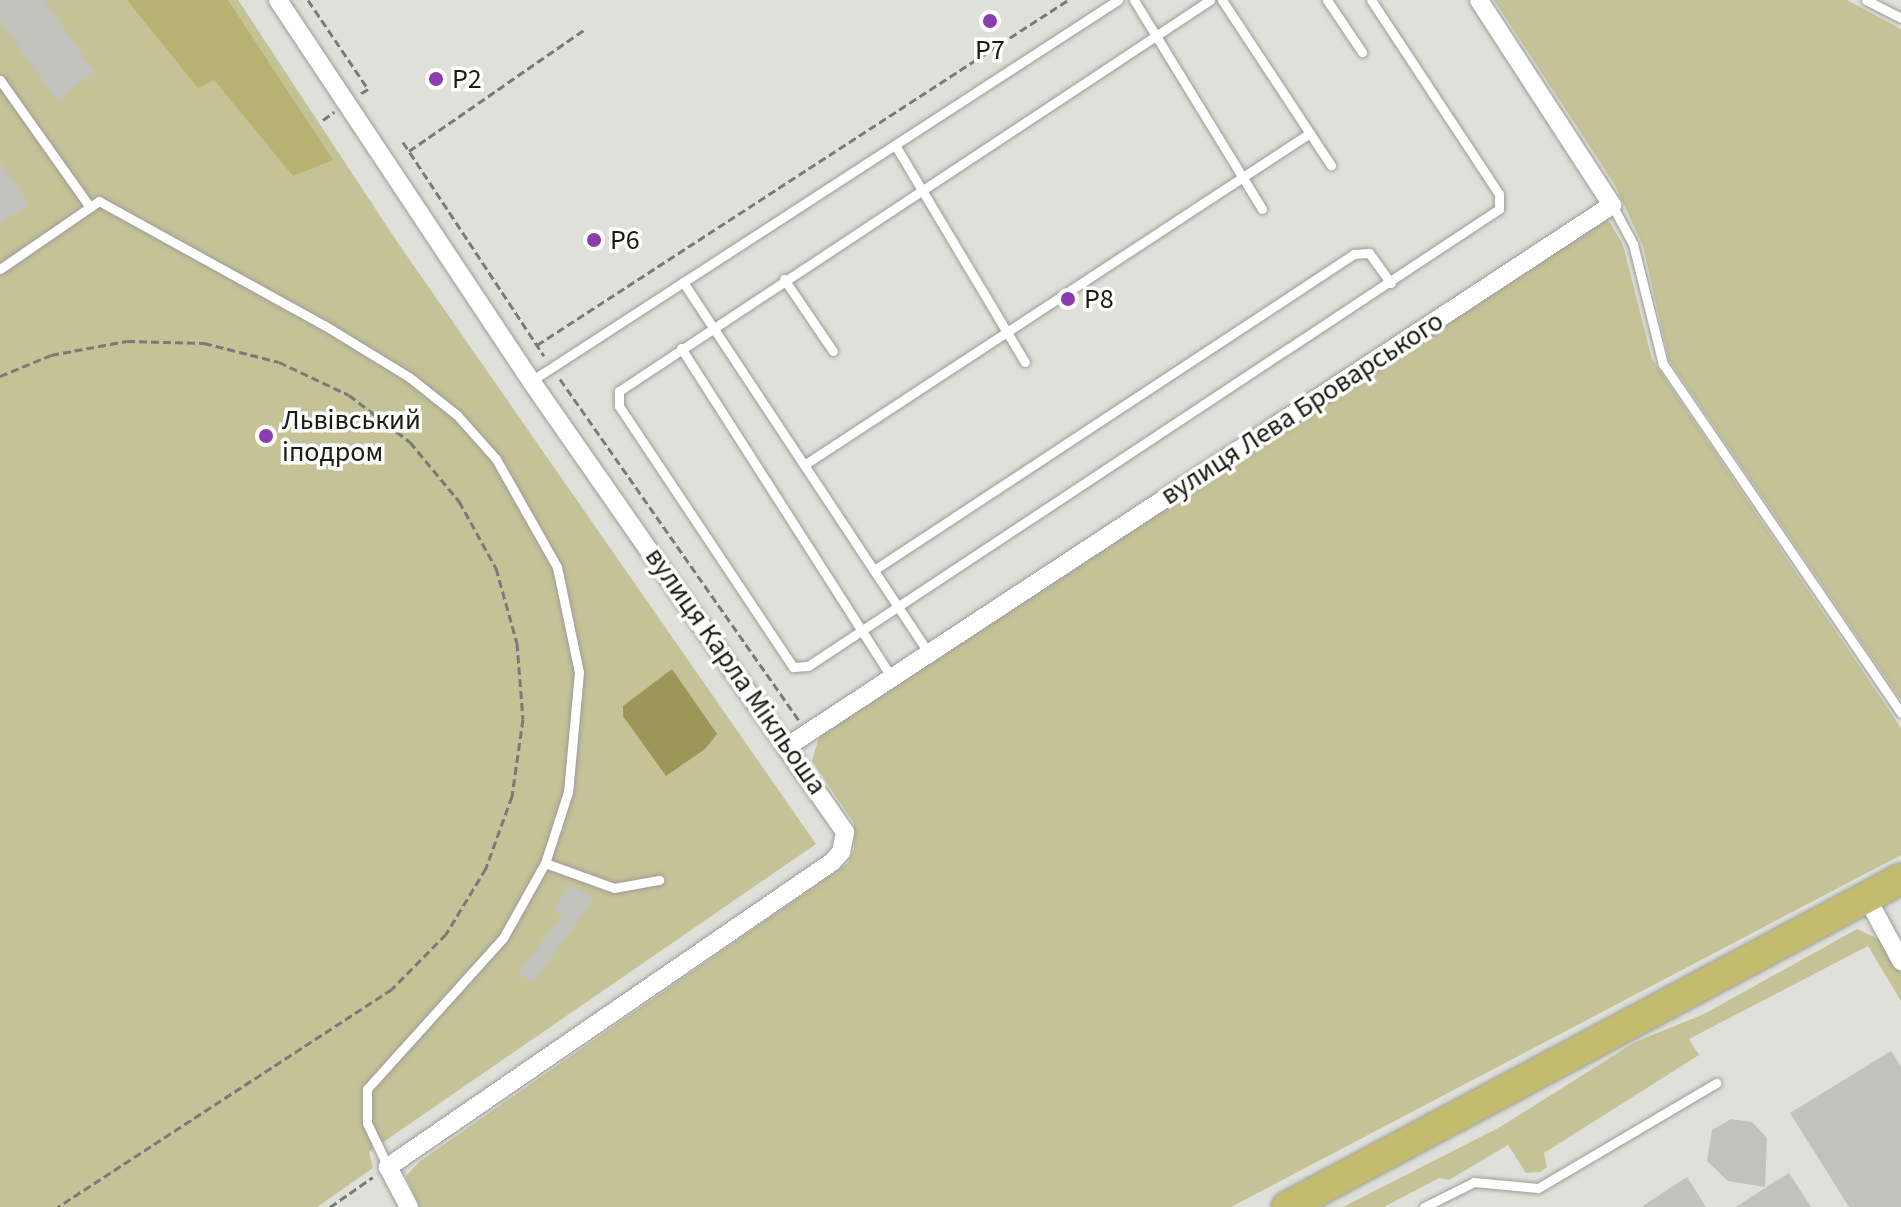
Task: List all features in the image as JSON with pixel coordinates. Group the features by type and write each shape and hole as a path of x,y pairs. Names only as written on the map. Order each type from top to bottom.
{"highway":[{"path":"1287,1207 1901,879"}],"street":[{"name":"вулиця Карла Мікльоша","path":"278,0 531,381 842,822 844,843 832,862 388,1167"},
{"path":"1479,0 1612,205"},
{"name":"вулиця Лева Броварського","path":"788,746 1612,205"},
{"path":"1867,898 1901,961"},
{"path":"388,1167 409,1207"}],"lane":[{"path":"531,381 1118,0"},
{"path":"1134,0 1262,209"},
{"path":"1210,0 624,385 619,406 788,662 808,666 1494,215 1501,202 1371,0"},
{"path":"1222,0 1331,165"},
{"path":"1327,0 1362,52"},
{"path":"1866,0 1901,18"},
{"path":"0,80 90,207"},
{"path":"804,465 1310,133"},
{"path":"895,145 1025,362"},
{"path":"0,269 99,201 397,370 457,415 496,459 557,567 579,672 568,792 545,863 503,938 367,1089 367,1123 388,1167"},
{"path":"1612,205 1633,244 1663,364 1901,713"},
{"path":"874,570 1354,254 1369,253 1391,283"},
{"path":"784,279 833,351"},
{"path":"683,282 929,653"},
{"path":"681,348 892,678"},
{"path":"545,863 614,888 659,880"},
{"path":"1424,1207 1474,1182 1538,1188 1716,1083"}],"path":[{"path":"308,0 368,89"},
{"path":"537,345 1068,0"},
{"path":"409,151 585,29"},
{"path":"403,142 551,366 807,733"},
{"path":"0,376 51,355 127,341 204,343 279,362 349,395 410,442 459,501 496,568 517,643 522,704 512,796 486,868 446,934 392,989 58,1207"},
{"path":"330,1207 388,1167"}],"shaded area":[{"name":"Львівський іподром","path":"0,0 238,0 398,243 816,844 369,1152 373,1168 317,1207 0,1207"},
{"path":"127,0 228,0 333,160 293,176 214,80 198,88"},
{"path":"1494,0 1847,0 1901,29 1901,700 1669,360 1643,246 1615,185"},
{"path":"1608,219 1623,245 1652,359 1901,728 1901,855 1231,1207 419,1207 406,1176 419,1162 848,863 854,850 854,823 812,761 819,737"},
{"path":"672,669 717,734 705,749 666,776 623,716 623,706"},
{"path":"1857,929 1883,941 1901,974 1901,1001 1868,946 1689,1039 1699,1055 1544,1153 1547,1167 1540,1172 1526,1173 1508,1145 1449,1180 1439,1178 1384,1207 1343,1207 1500,1127 1635,1042 1704,1014"}],"building":[{"path":"0,0 44,0 94,71 58,101 0,21"},
{"path":"0,162 29,204 0,224"},
{"path":"570,884 594,899 533,983 518,972 562,916 553,911"},
{"path":"1891,1051 1901,1067 1901,1207 1849,1207 1790,1113"},
{"path":"1731,1119 1752,1122 1767,1138 1765,1187 1728,1181 1707,1161 1712,1130"},
{"path":"1789,1173 1811,1207 1736,1207 1771,1184"},
{"path":"1687,1177 1706,1207 1641,1207"}],"place":[{"name":"P7","path":"990,21"},
{"name":"P2","path":"436,79"},
{"name":"P6","path":"594,240"},
{"name":"P8","path":"1068,299"},
{"name":"Львівський іподром","path":"266,436"}]}
